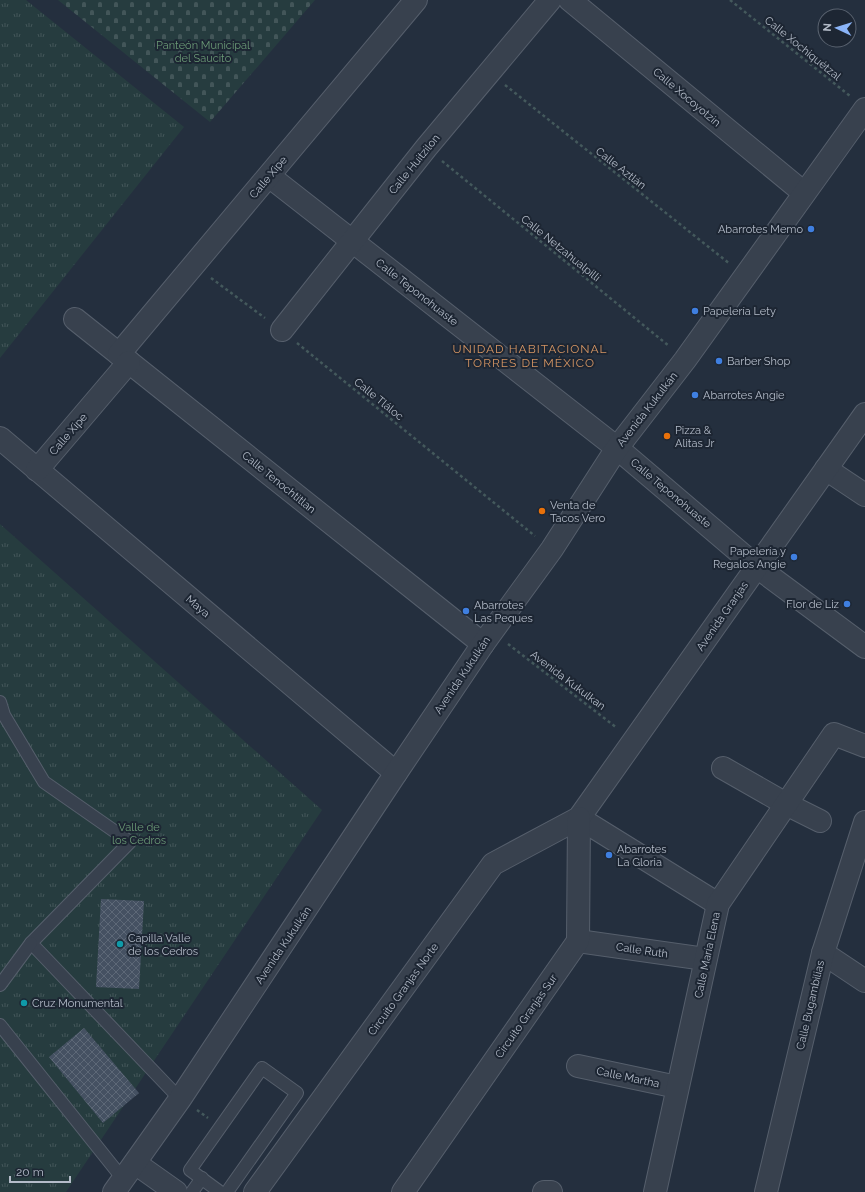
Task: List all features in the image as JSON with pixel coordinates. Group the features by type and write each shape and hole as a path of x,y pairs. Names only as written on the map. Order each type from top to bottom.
{"street":[{"name":"Calle Xipe","path":"37,470 124,358 192,265 269,176 416,0"},
{"name":"Calle Huitzilon","path":"282,330 426,148 550,0"},
{"name":"Calle Xocoyotzin","path":"570,0 804,193"},
{"name":"Avenida Kukulkán","path":"124,1178 180,1099 487,638 552,549 617,448 685,360 804,193 859,103"},
{"name":"Calle Teponohuaste","path":"269,176 617,448 756,567 865,647"},
{"name":"Calle Tenochtitlan","path":"75,319 487,638"},
{"name":"Avenida Granjas","path":"579,818 865,414"},
{"name":"Maya","path":"0,438 396,773"},
{"path":"826,469 865,495"},
{"name":"Calle María Elena","path":"655,1192 718,904 834,734 865,746"},
{"path":"723,768 786,804 820,820"},
{"path":"579,818 718,904"},
{"path":"578,941 579,818"},
{"name":"Circuito Granjas Norte","path":"255,1192 493,864 579,818"},
{"name":"Calle Bugambilias","path":"766,1192 823,953 865,822"},
{"name":"Calle Ruth","path":"578,941 705,959"},
{"name":"Circuito Granjas Sur","path":"403,1192 578,941"},
{"path":"823,953 865,981"},
{"name":"Calle Martha","path":"578,1066 678,1087"},
{"path":"124,1178 176,1192"}],"lane":[{"path":"0,702 4,715 44,782 130,842 31,943 0,985"},
{"path":"31,943 180,1099"},
{"path":"0,1025 124,1178"},
{"path":"220,1192 190,1170 262,1068 297,1093 227,1192"},
{"path":"263,1141 282,1155"},
{"path":"192,1192 202,1178"}],"path":[{"name":"Calle Xochiquétzal","path":"730,0 859,103"},
{"name":"Calle Aztlán","path":"489,73 744,276"},
{"name":"Calle Netzahualpilli","path":"426,148 685,360"},
{"name":"Calle Tláloc","path":"192,265 282,330 552,549"},
{"name":"Avenida Kukulkan","path":"487,638 634,740"},
{"path":"180,1099 221,1126"}],"green space":[{"path":"0,0 26,0 184,127 0,358"},
{"name":"Panteón Municipal del Saucito","path":"58,0 315,0 210,122"},
{"name":"Valle de los Cedros","path":"0,524 322,810 66,1192 0,1192"}],"building":[{"name":"Capilla Valle de los Cedros","path":"101,899 144,901 139,989 96,987"},
{"path":"84,1028 139,1093 103,1123 49,1057"}],"place":[{"name":"Abarrotes Memo","path":"811,229"},
{"name":"Papelería Lety","path":"695,311"},
{"name":"Barber Shop","path":"719,361"},
{"name":"Abarrotes Angie","path":"695,395"},
{"name":"Pizza & Alitas Jr","path":"667,436"},
{"name":"Venta de Tacos Vero","path":"542,511"},
{"name":"Papelería y Regalos Angie","path":"794,557"},
{"name":"Flor de Liz","path":"847,604"},
{"name":"Abarrotes Las Peques","path":"466,611"},
{"name":"Abarrotes La Gloria","path":"609,855"},
{"name":"Capilla Valle de los Cedros","path":"120,944"},
{"name":"Cruz Monumental","path":"24,1003"}],"district":[{"name":"UNIDAD HABITACIONAL TORRES DE MÉXICO","path":"530,356"}]}
